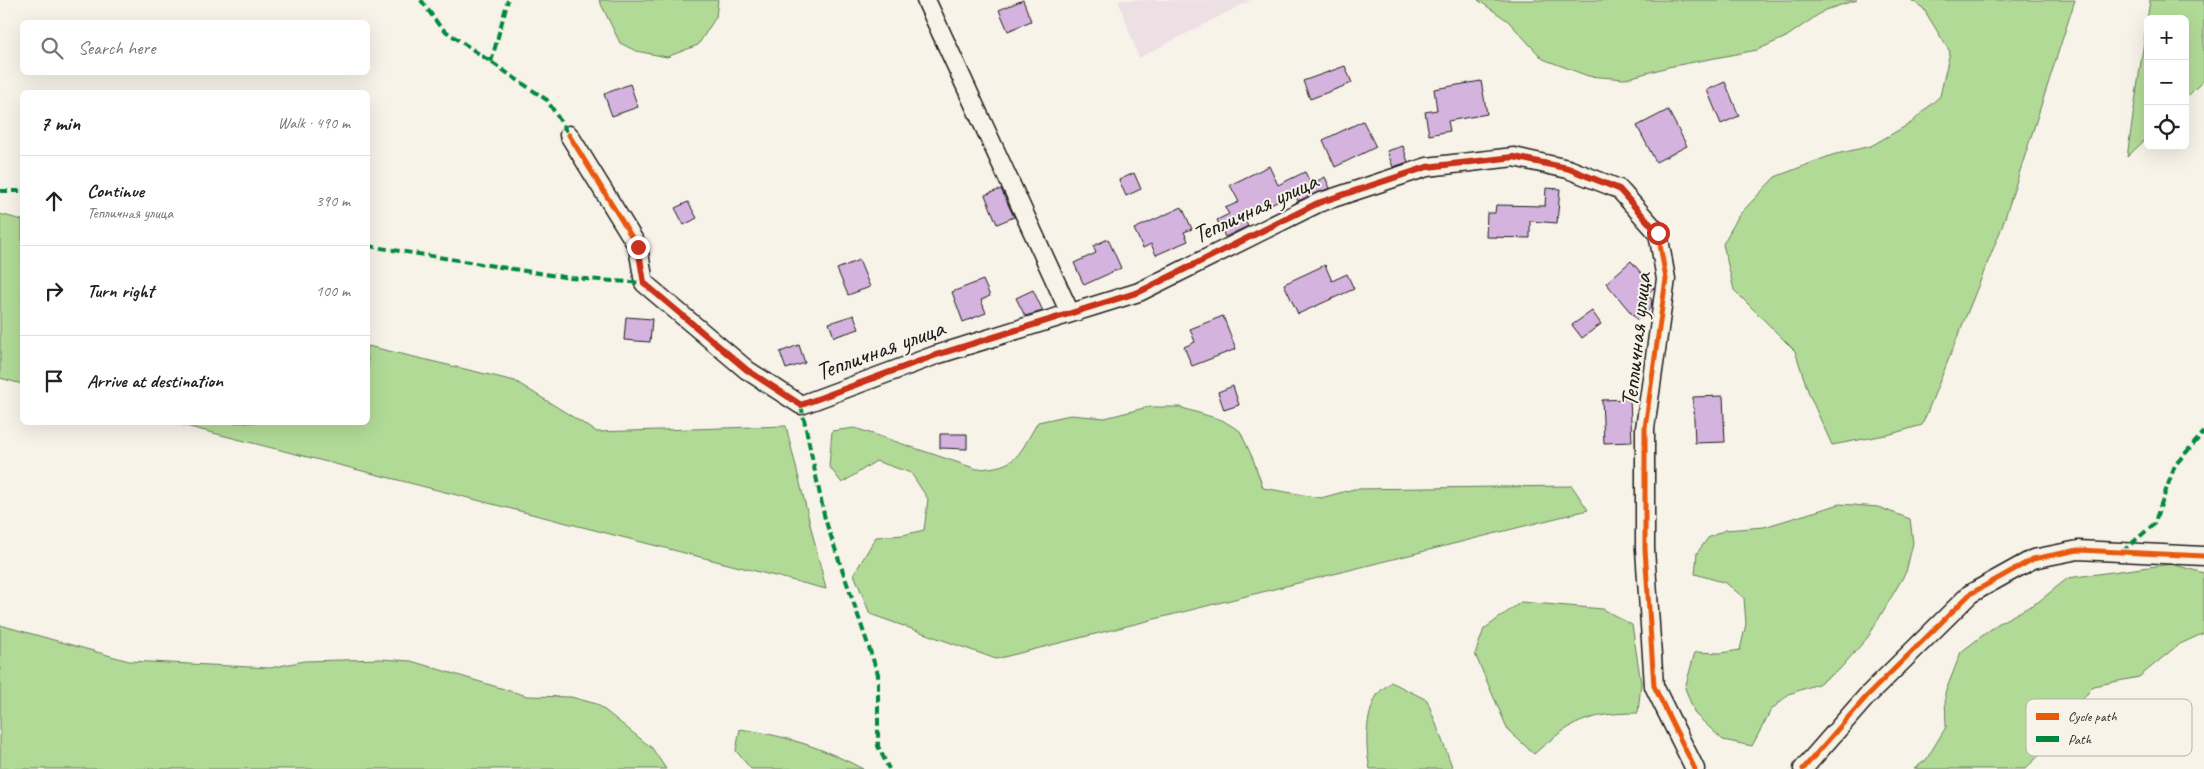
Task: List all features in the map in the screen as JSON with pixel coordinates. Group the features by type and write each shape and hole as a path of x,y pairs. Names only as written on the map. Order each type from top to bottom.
{"street":[{"path":"926,0 1070,313"},
{"name":"Тепличная улица","path":"569,135 638,247 644,283 747,370 801,405 936,355 1139,292 1318,203 1427,167 1514,157 1568,168 1619,189 1658,233 1666,279 1645,428 1646,558 1654,686 1695,769"},
{"path":"1803,769 1866,696 1970,594 2033,559 2078,550 2204,556"}],"shaded area":[{"path":"1118,0 1251,0 1139,58"}],"green space":[{"path":"599,0 718,0 716,17 698,45 667,57 636,51 620,43"},
{"path":"1478,0 1857,0 1825,10 1786,37 1757,50 1668,67 1625,79 1588,76 1543,59 1508,21"},
{"path":"1911,0 2075,0 2002,227 1922,425 1891,434 1832,445 1809,394 1795,351 1734,290 1723,244 1739,215 1775,177 1832,155 1871,146 1911,123 1940,96 1950,52 1923,8"},
{"path":"2150,0 2204,0 2204,80 2189,95 2189,15 2148,15"},
{"path":"2144,41 2144,141 2127,157"},
{"path":"0,214 20,219 20,383 0,378"},
{"path":"370,346 515,381 597,432 786,426 826,589 182,425 370,425"},
{"path":"1148,407 1179,407 1222,420 1240,431 1253,459 1263,488 1321,498 1354,489 1572,486 1588,510 996,659 870,614 854,574 876,537 903,535 924,530 928,499 911,473 876,461 842,483 829,466 832,431 855,428 977,469 991,468 1009,462 1016,457 1038,422 1070,415 1105,418"},
{"path":"1840,504 1878,507 1910,519 1913,543 1906,572 1868,637 1839,670 1818,684 1789,694 1771,710 1752,746 1723,740 1695,714 1685,688 1695,652 1721,653 1740,650 1746,624 1744,598 1726,583 1695,574 1697,553 1708,538 1725,530 1764,527"},
{"path":"2171,564 2204,573 2204,633 2178,645 2139,677 2093,686 2083,699 2026,699 2026,756 2039,756 2025,769 1914,769 1926,760 1946,727 1945,693 1961,652 1999,623 2038,602 2068,578"},
{"path":"1521,602 1603,609 1632,625 1641,683 1638,713 1606,715 1581,722 1559,734 1534,754 1508,730 1475,654 1484,629"},
{"path":"0,625 129,661 270,668 304,661 381,659 411,661 527,696 571,697 597,704 652,748 666,769 0,769"},
{"path":"1391,682 1427,700 1453,769 1370,769 1367,751 1367,732 1370,713 1377,695"},
{"path":"740,729 803,743 863,769 751,769 736,751"}],"building":[{"path":"1023,0 1031,21 1008,31 999,10"},
{"path":"1345,66 1352,83 1310,99 1303,81"},
{"path":"1481,81 1487,114 1448,121 1450,131 1429,135 1425,112 1437,110 1434,89"},
{"path":"1725,82 1739,116 1721,124 1707,90"},
{"path":"630,84 638,107 612,116 604,94"},
{"path":"1668,110 1687,146 1656,162 1637,126"},
{"path":"1363,121 1376,147 1335,167 1323,140"},
{"path":"1403,146 1408,162 1393,167 1387,151"},
{"path":"1269,166 1278,185 1305,172 1311,184 1325,177 1330,188 1298,201 1294,193 1243,217 1248,226 1225,237 1217,220 1229,214 1225,208 1239,202 1230,185"},
{"path":"1134,173 1141,189 1126,196 1119,180"},
{"path":"1546,188 1560,189 1557,223 1530,221 1530,238 1486,237 1487,213 1495,213 1496,205 1545,206"},
{"path":"1001,189 1014,217 997,224 985,195"},
{"path":"688,202 697,218 684,225 675,208"},
{"path":"1182,207 1192,229 1184,232 1188,241 1156,255 1151,244 1143,248 1134,229"},
{"path":"1108,239 1121,268 1084,285 1074,263 1096,253 1093,246"},
{"path":"859,260 870,287 848,295 837,269"},
{"path":"1631,261 1654,288 1647,294 1652,300 1651,308 1637,320 1606,283"},
{"path":"1325,265 1332,281 1347,274 1354,289 1298,314 1284,284"},
{"path":"983,280 990,296 981,300 986,313 963,322 952,292"},
{"path":"1033,290 1043,311 1025,316 1016,298"},
{"path":"1592,311 1601,324 1582,338 1572,325"},
{"path":"854,315 859,329 834,337 829,323"},
{"path":"1223,316 1236,349 1192,366 1184,347 1195,342 1190,329"},
{"path":"626,317 652,319 650,342 624,340"},
{"path":"799,345 805,363 786,369 780,352"},
{"path":"1233,386 1239,405 1224,410 1218,392"},
{"path":"1723,396 1725,442 1695,443 1693,397"},
{"path":"1630,399 1632,442 1604,443 1602,400"},
{"path":"940,434 967,434 967,449 940,448"}],"marked path":[{"path":"421,0 441,28 547,100 569,135"},
{"path":"491,62 508,0"},
{"path":"0,191 20,191"},
{"path":"370,246 570,278 644,283"},
{"path":"801,405 825,519 878,674 878,746 889,769"},
{"path":"2122,552 2154,524 2175,465 2204,432"}],"cycle path":[{"path":"569,135 638,247 644,283 747,370 801,405 936,355 1139,292 1318,203 1427,167 1514,157 1568,169 1619,189 1658,233 1666,279 1645,428 1645,549 1654,686 1695,769"},
{"path":"1803,769 1867,696 1970,594 2033,559 2078,550 2204,556"}],"route":[{"path":"638,247 644,283 747,370 801,405 936,355 1139,292 1318,203 1427,167 1514,157 1568,168 1619,189 1658,233"}]}
